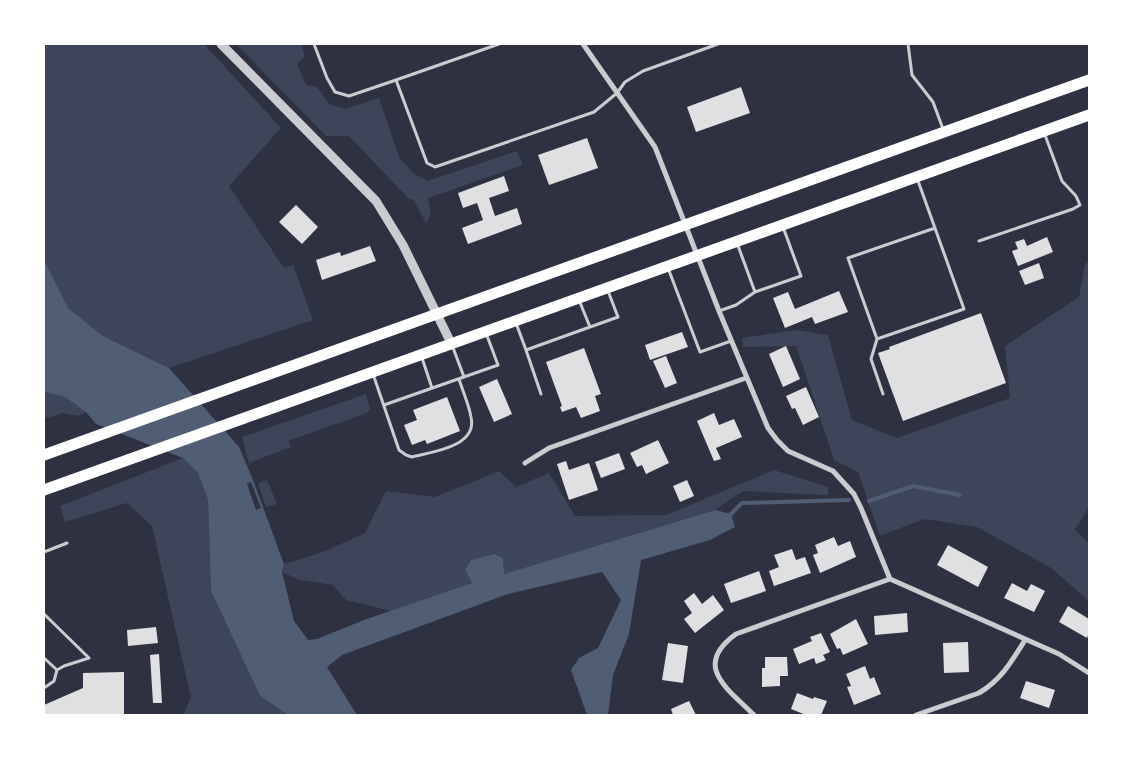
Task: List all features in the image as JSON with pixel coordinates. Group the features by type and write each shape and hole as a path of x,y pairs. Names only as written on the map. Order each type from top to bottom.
{"highway":[{"path":"44,455 1089,80"},
{"path":"44,490 668,268 1089,115"}],"street":[{"path":"221,44 376,201 403,245 452,345"},
{"path":"583,44 655,147 746,378 768,428 777,440 788,451 833,471 854,494 890,579 1059,654 1089,673"},
{"path":"525,463 549,448 746,378"},
{"path":"754,715 720,682 715,660 718,649 736,634 890,579"},
{"path":"916,715 979,693 988,687 998,680 1025,640"}],"lane":[{"path":"314,44 327,78 336,92 348,96 499,44"},
{"path":"396,80 427,163 435,167 594,112 617,93 625,82 643,71 718,44"},
{"path":"908,44 912,75 934,102 944,132"},
{"path":"979,241 1080,205 1076,196 1062,181 1044,132"},
{"path":"877,339 964,309 917,178"},
{"path":"719,311 736,305 754,292 801,276 783,226"},
{"path":"883,394 871,359 877,339 848,258 935,228"},
{"path":"736,243 754,292"},
{"path":"668,268 700,352 732,341"},
{"path":"526,350 618,317 608,289"},
{"path":"579,299 590,327"},
{"path":"515,322 541,394"},
{"path":"384,405 498,365 486,332"},
{"path":"452,345 464,377"},
{"path":"421,356 432,388"},
{"path":"373,373 399,450 406,456 412,457 456,445 467,435 472,419 458,379"},
{"path":"44,552 67,543"},
{"path":"44,614 89,658 57,670 54,681 44,688"},
{"path":"44,658 57,670"}],"shaded area":[{"path":"44,44 204,44 281,128 229,186 284,268 293,265 313,320 169,368 103,336 68,308 44,260"},
{"path":"236,44 301,44 305,56 297,64 306,85 317,87 329,104 345,109 379,98 399,157 413,173 428,181 517,151 523,165 428,198 431,214 426,223 414,200 409,199 349,136 326,136"},
{"path":"44,260 68,308 103,336 169,368 239,447 284,564 282,572 294,621 308,640 317,639 364,620 472,583 465,570 471,560 494,554 503,558 504,574 715,510 731,514 735,527 710,540 641,560 629,634 613,675 608,715 587,715 571,670 579,658 598,648 621,600 602,572 508,594 342,655 327,667 357,715 288,715 260,696 211,591 208,500 198,473 183,458 96,424 86,412 65,397 44,392"},
{"path":"1089,261 1089,507 1075,530 1089,543 1089,601 1051,568 977,527 924,519 880,536 858,472 834,460 796,346 743,347 742,338 797,330 828,335 852,420 897,438 1010,398 1005,346 1079,297 1085,264"},
{"path":"44,392 65,397 86,412 79,416 62,413 44,419"},
{"path":"366,394 370,409 367,413 288,441 291,447 249,463 242,437"},
{"path":"183,458 198,473 208,500 211,591 260,696 288,715 183,715 191,698 152,526 127,503 65,522 60,506"},
{"path":"774,470 828,487 828,495 743,491 715,510 504,574 494,554 472,560 465,570 472,583 392,611 346,600 333,585 300,580 282,572 284,564 323,552 365,533 386,491 435,497 499,471 516,487 549,473 575,516 666,515"},
{"path":"267,480 277,504 266,507 258,483"}],"pier":[{"path":"251,482 261,508 256,510 247,484"}],"building":[{"path":"741,87 750,113 696,132 687,107"},
{"path":"587,138 598,168 549,185 538,155"},
{"path":"504,176 509,191 489,198 495,216 517,208 522,224 468,244 462,228 483,220 477,203 463,208 458,193"},
{"path":"296,205 318,227 302,244 279,222"},
{"path":"1047,237 1053,252 1018,266 1012,251 1018,249 1015,242 1024,239 1027,246"},
{"path":"370,246 376,261 322,280 316,260 340,252 341,256"},
{"path":"1039,263 1044,278 1025,285 1019,271"},
{"path":"839,291 848,312 815,324 812,317 785,328 773,298 788,292 795,309"},
{"path":"981,313 1006,383 903,421 878,353 890,349 889,347"},
{"path":"682,332 688,347 650,360 645,345"},
{"path":"786,346 800,379 783,387 769,354"},
{"path":"584,348 601,394 595,396 600,411 581,418 576,407 562,412 560,407 562,406 546,362"},
{"path":"666,356 677,383 665,388 653,361"},
{"path":"497,379 512,414 494,422 479,387"},
{"path":"806,387 819,417 803,425 795,408 792,409 786,396"},
{"path":"447,397 460,431 427,444 425,440 412,445 404,425 417,420 413,410"},
{"path":"714,413 719,425 734,419 742,437 716,448 721,459 714,461 697,421"},
{"path":"658,440 669,463 646,474 642,465 637,467 630,453"},
{"path":"619,453 625,469 601,478 595,462"},
{"path":"566,461 569,470 589,463 598,490 569,500 557,464"},
{"path":"687,480 694,496 680,502 673,486"},
{"path":"834,537 838,546 850,541 856,557 820,573 813,555 818,553 815,545"},
{"path":"948,545 988,567 978,587 937,565"},
{"path":"792,549 796,560 805,557 811,573 774,586 769,571 779,567 774,555"},
{"path":"759,571 766,591 731,603 724,584"},
{"path":"1012,583 1027,591 1031,584 1045,591 1034,612 1004,598"},
{"path":"694,593 702,604 713,595 724,610 695,633 684,619 692,613 684,601"},
{"path":"1068,606 1089,619 1087,638 1059,622"},
{"path":"907,613 908,632 875,635 874,616"},
{"path":"856,619 868,644 843,655 840,648 837,649 830,634"},
{"path":"156,627 158,643 128,646 127,630"},
{"path":"821,633 830,652 823,655 826,660 816,664 814,658 799,664 793,649 812,641 810,637"},
{"path":"968,642 969,672 944,673 943,643"},
{"path":"668,643 688,646 683,683 662,680"},
{"path":"159,654 162,703 153,703 150,655"},
{"path":"765,657 787,657 788,676 780,676 780,686 762,687 762,668 765,668"},
{"path":"865,666 870,679 874,677 881,694 854,705 847,687 851,686 846,674"},
{"path":"124,672 124,715 44,715 44,705 83,688 83,673"},
{"path":"1026,681 1055,690 1049,708 1020,698"},
{"path":"797,693 813,699 814,697 827,701 821,715 806,715 791,709"},
{"path":"689,701 696,715 673,715 671,709"}],"waterway":[{"path":"869,501 913,486 960,495"},
{"path":"731,514 742,503 849,500"}]}
